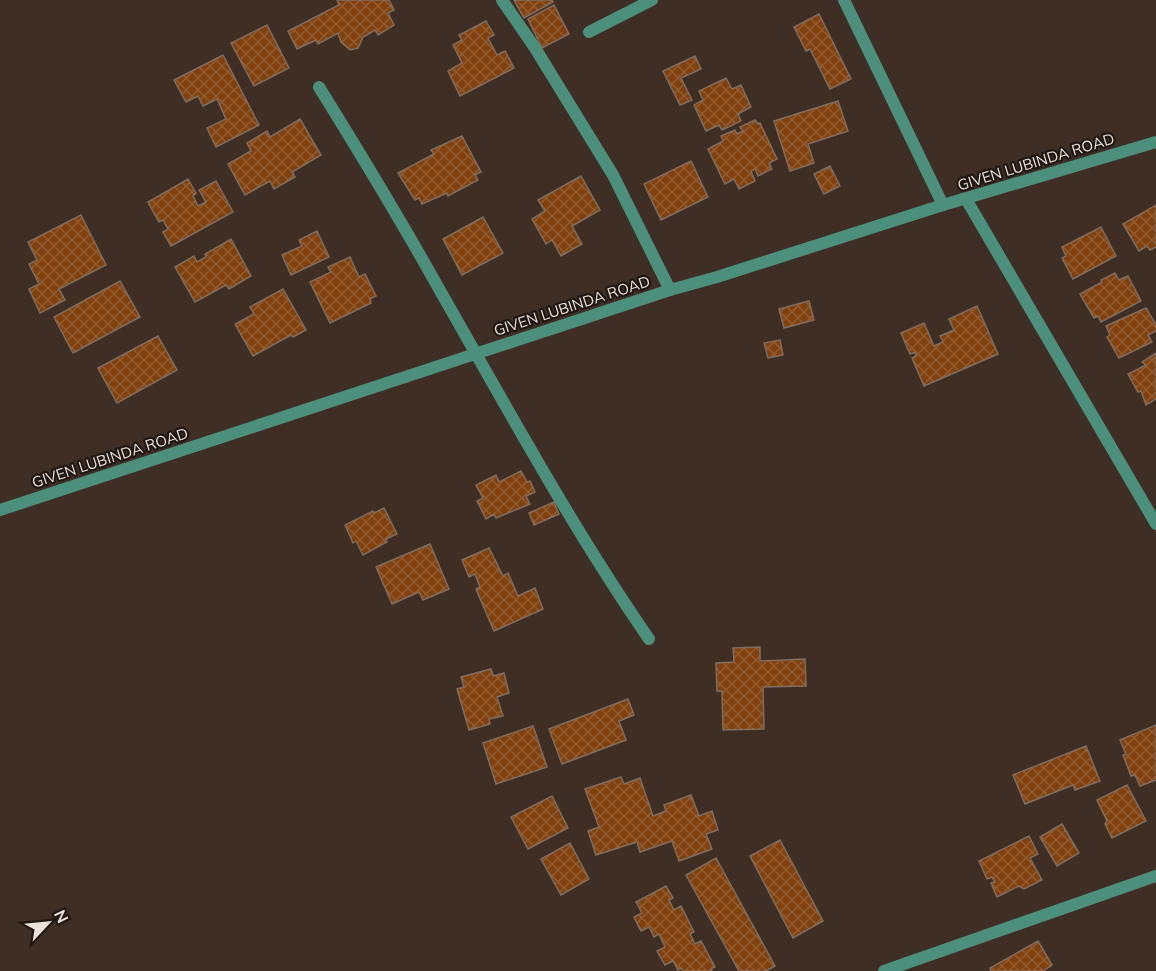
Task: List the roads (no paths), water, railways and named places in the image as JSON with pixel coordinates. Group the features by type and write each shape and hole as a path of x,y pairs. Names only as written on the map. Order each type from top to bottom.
{"street":[{"path":"502,0 535,48 613,175 669,290"},
{"path":"589,32 652,0"},
{"path":"844,0 943,206"},
{"path":"319,87 380,187 537,463 649,639"},
{"name":"GIVEN LUBINDA ROAD","path":"0,510 669,290 1156,142"},
{"path":"966,199 1156,524"},
{"path":"884,971 1156,876"}]}
